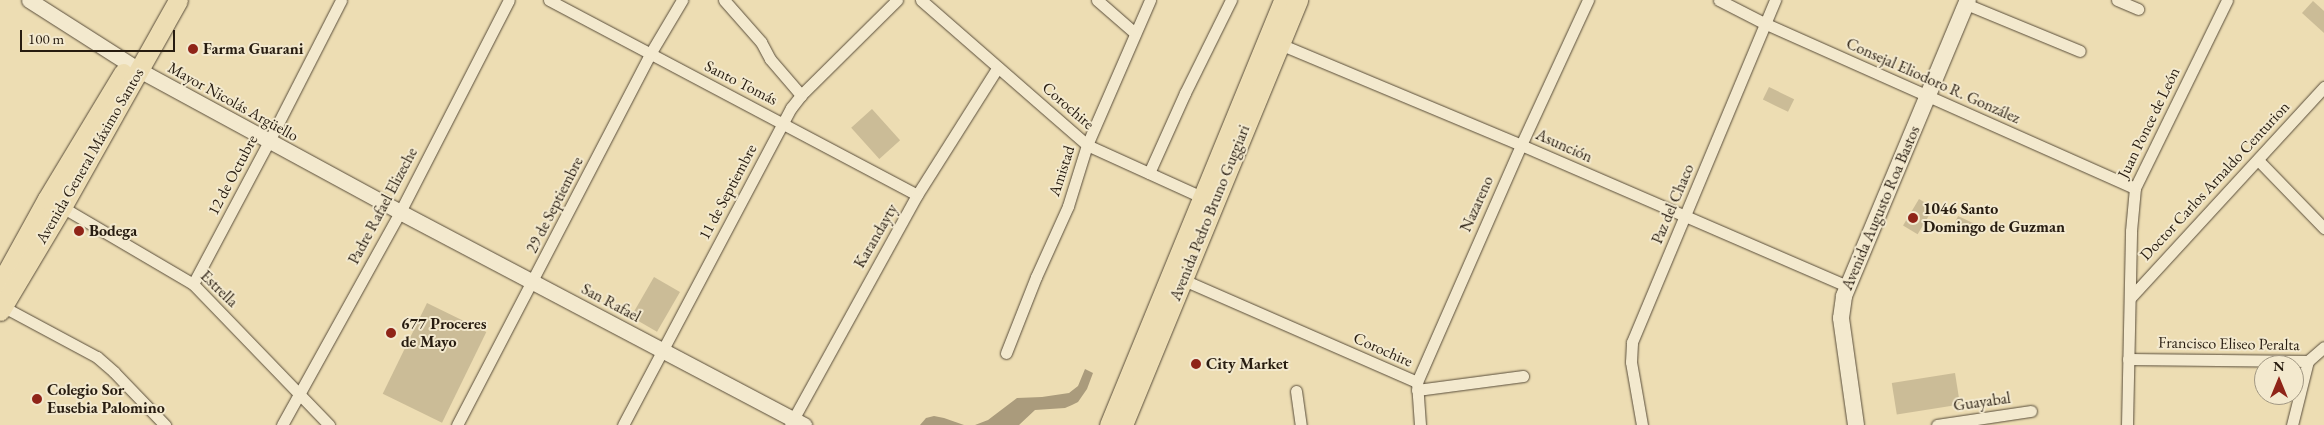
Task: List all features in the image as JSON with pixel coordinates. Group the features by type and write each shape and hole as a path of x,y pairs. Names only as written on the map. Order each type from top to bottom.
{"main road":[{"name":"Avenida General Máximo Santos","path":"2,297 62,208 134,67 164,0"},
{"name":"Avenida General Máximo Santos","path":"2,297 47,199 178,0"},
{"name":"Avenida Pedro Bruno Guggiari","path":"1123,425 1177,277 1273,41 1283,0"},
{"name":"Avenida Pedro Bruno Guggiari","path":"1273,41 1298,0"},
{"name":"Avenida Augusto Roa Bastos","path":"1856,425 1841,308 1847,286 1967,2"},
{"name":"Avenida Pedro Bruno Guggiari","path":"1109,425 1177,277"}],"street":[{"name":"Mayor Nicolás Argüello","path":"28,0 134,67 400,212"},
{"name":"12 de Octubre","path":"193,284 341,0"},
{"name":"Padre Rafael Elizeche","path":"282,425 400,212 509,0"},
{"name":"Santo Tomás","path":"550,0 918,195"},
{"name":"29 de Septiembre","path":"457,425 534,281 650,54 682,0"},
{"path":"724,0 761,42 770,58 801,95"},
{"name":"11 de Septiembre","path":"622,425 663,351 782,122 801,95 898,0"},
{"name":"Corochire","path":"921,0 1087,145 1208,200"},
{"path":"1098,0 1135,33"},
{"name":"Amistad","path":"1006,352 1036,277 1068,206 1087,145 1150,0"},
{"path":"1149,174 1181,100 1231,0"},
{"name":"Nazareno","path":"1420,425 1417,386 1521,144 1588,0"},
{"name":"Consejal Eliodoro R. González","path":"1720,0 1764,24 2135,188"},
{"name":"Paz del Chaco","path":"1642,425 1631,362 1632,342 1686,218 1775,0"},
{"path":"2117,0 2138,9"},
{"name":"Juan Ponce de León","path":"2127,425 2135,188 2227,0"},
{"path":"1967,2 2080,51"},
{"name":"Asunción","path":"1273,41 1521,144 1686,218 1847,286"},
{"name":"Karandayty","path":"796,423 918,195 998,67"},
{"name":"Doctor Carlos Arnaldo Centurion","path":"2130,298 2324,87"},
{"path":"2258,160 2324,228"},
{"name":"Estrella","path":"62,208 193,284 329,425"},
{"name":"San Rafael","path":"400,212 534,281 796,423"},
{"name":"Corochire","path":"1177,277 1417,386"},
{"path":"2,297 97,358 114,372 166,425"},
{"name":"Francisco Eliseo Peralta","path":"2128,359 2308,361 2324,347"},
{"path":"2292,425 2308,361"},
{"path":"1417,386 1523,376"},
{"path":"1296,391 1301,425"},
{"name":"Guayabal","path":"1937,425 2031,411"}],"shaded area":[{"path":"2313,1 2324,11 2324,33 2302,13"},
{"path":"1769,87 1794,99 1788,112 1763,100"},
{"path":"872,109 900,140 879,159 851,128"},
{"path":"1919,199 1934,208 1918,234 1903,226"},
{"path":"1958,216 1979,226 1974,237 1953,227"},
{"path":"654,277 680,292 657,332 631,317"},
{"path":"427,303 486,332 442,423 383,394"},
{"path":"1085,369 1093,373 1087,389 1078,402 1065,408 1035,410 1019,425 975,425 988,420 1017,398 1069,393 1078,386"},
{"path":"1955,373 1960,405 1897,415 1892,383"},
{"path":"934,416 964,425 920,425 926,418"}],"place":[{"name":"Farma Guarani","path":"193,49"},
{"name":"1046 Santo Domingo de Guzman","path":"1913,218"},
{"name":"Bodega","path":"79,231"},
{"name":"677 Proceres de Mayo","path":"391,333"},
{"name":"City Market","path":"1196,364"},
{"name":"Colegio Sor Eusebia Palomino","path":"37,399"}]}
